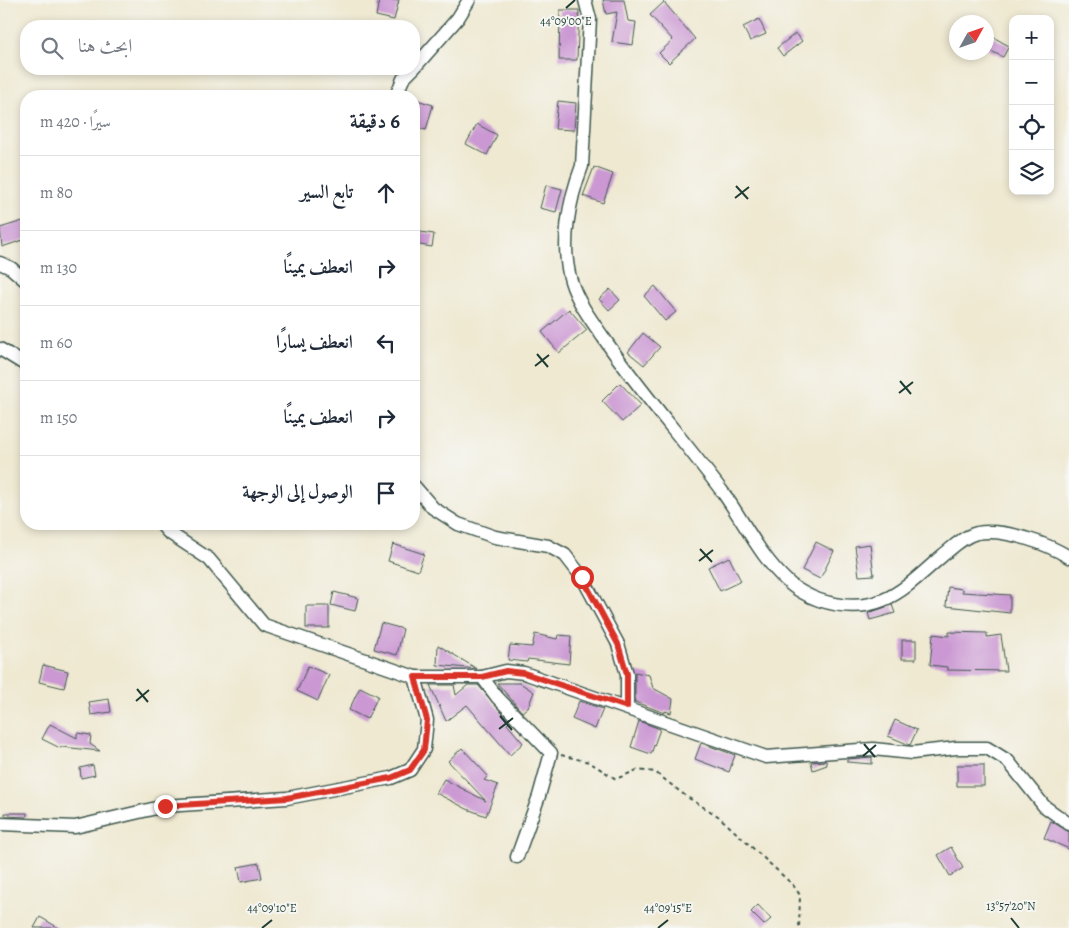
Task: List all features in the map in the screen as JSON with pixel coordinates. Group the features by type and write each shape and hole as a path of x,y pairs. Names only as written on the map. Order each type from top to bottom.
{"street":[{"path":"420,60 458,18 469,0"},
{"path":"585,0 590,19 582,166 574,188 568,224 567,260 571,281 589,316 616,356 724,494 768,558 788,582 818,600 847,606 870,605 898,594 960,541 977,533 1009,534 1054,548 1069,557"},
{"path":"398,90 407,75"},
{"path":"0,263 20,275"},
{"path":"0,349 20,361"},
{"path":"420,493 433,508 458,524 495,537 548,546 565,555 582,577 618,644 627,674 627,707"},
{"path":"166,530 209,559 264,625 415,677 482,677 506,671 524,673 627,707 766,757 873,749 912,753 956,748 987,748 1008,761 1044,806 1069,824"},
{"path":"0,824 75,827 165,806 287,798 391,778 410,770 424,750 427,720 415,677"},
{"path":"482,677 497,697 551,753 539,796 517,857"}],"path":[{"path":"551,753 589,762 616,779 637,770 655,772 687,797 718,816 793,885 800,895 799,928"}],"building":[{"path":"379,0 399,0 394,20 376,16"},
{"path":"603,0 624,0 628,21 636,22 633,45 612,42 617,12 606,14"},
{"path":"664,2 695,39 669,63 659,53 673,40 650,15"},
{"path":"560,10 579,10 577,60 559,60"},
{"path":"759,19 766,34 750,41 743,27"},
{"path":"796,33 802,41 783,56 777,48"},
{"path":"994,38 1009,46 1003,57 994,52"},
{"path":"420,101 433,105 426,130 420,128"},
{"path":"558,101 576,103 574,130 555,129"},
{"path":"477,124 497,135 487,155 466,144"},
{"path":"594,167 613,174 603,203 583,196"},
{"path":"546,185 562,189 556,212 540,208"},
{"path":"20,222 20,241 2,247 0,228"},
{"path":"420,232 434,234 432,247 420,245"},
{"path":"655,286 676,312 665,321 644,296"},
{"path":"610,289 620,300 609,310 599,299"},
{"path":"569,309 587,330 559,353 542,332"},
{"path":"643,333 660,347 644,365 628,352"},
{"path":"620,383 641,405 622,422 602,401"},
{"path":"816,542 834,551 820,579 802,570"},
{"path":"393,544 424,554 418,571 388,561"},
{"path":"870,544 874,575 859,576 855,546"},
{"path":"729,557 741,581 720,591 708,567"},
{"path":"948,587 962,589 962,592 1010,595 1010,613 946,606"},
{"path":"334,592 358,598 355,611 331,605"},
{"path":"892,605 895,613 870,620 868,613"},
{"path":"306,606 329,606 329,628 306,628"},
{"path":"381,623 403,629 397,655 374,649"},
{"path":"949,632 987,633 987,637 1001,635 1006,671 947,670 947,667 930,665 933,634 949,636"},
{"path":"535,634 557,639 558,635 571,636 569,664 528,659 527,662 508,660 510,645 532,647"},
{"path":"902,640 916,640 916,659 902,659"},
{"path":"438,645 477,669 437,665"},
{"path":"43,665 68,671 64,688 39,682"},
{"path":"308,666 329,675 318,701 297,691"},
{"path":"635,672 649,675 653,688 673,699 671,713 665,711 665,713 635,702"},
{"path":"497,683 520,683 534,692 528,707 522,712"},
{"path":"430,685 454,685 456,695 468,685 478,685 510,722 507,724 523,743 510,755 467,705 446,721"},
{"path":"360,687 378,696 367,719 349,710"},
{"path":"109,699 111,712 91,715 89,702"},
{"path":"579,701 603,709 595,729 572,719"},
{"path":"895,720 917,730 910,745 888,736"},
{"path":"639,721 660,729 651,754 631,747"},
{"path":"50,724 77,738 77,733 91,735 90,744 100,751 60,748 42,739"},
{"path":"701,743 735,755 729,772 695,759"},
{"path":"462,748 488,776 484,780 498,785 486,816 467,809 436,793 444,779 486,801 448,761"},
{"path":"872,757 872,764 847,762 847,759"},
{"path":"826,761 827,765 813,770 811,762"},
{"path":"93,765 95,775 81,778 80,768"},
{"path":"957,765 984,765 984,786 957,786"},
{"path":"5,813 27,813 27,817 5,816"},
{"path":"1051,821 1069,832 1069,849 1044,838"},
{"path":"951,847 963,868 950,876 938,855"},
{"path":"259,863 262,878 241,882 238,867"},
{"path":"758,905 771,919 764,925 751,912"},
{"path":"40,917 59,928 34,928"}],"route":[{"path":"165,806 287,798 391,778 410,770 424,750 427,720 415,677 482,677 506,671 524,673 627,707 627,674 618,644 582,577"}]}
